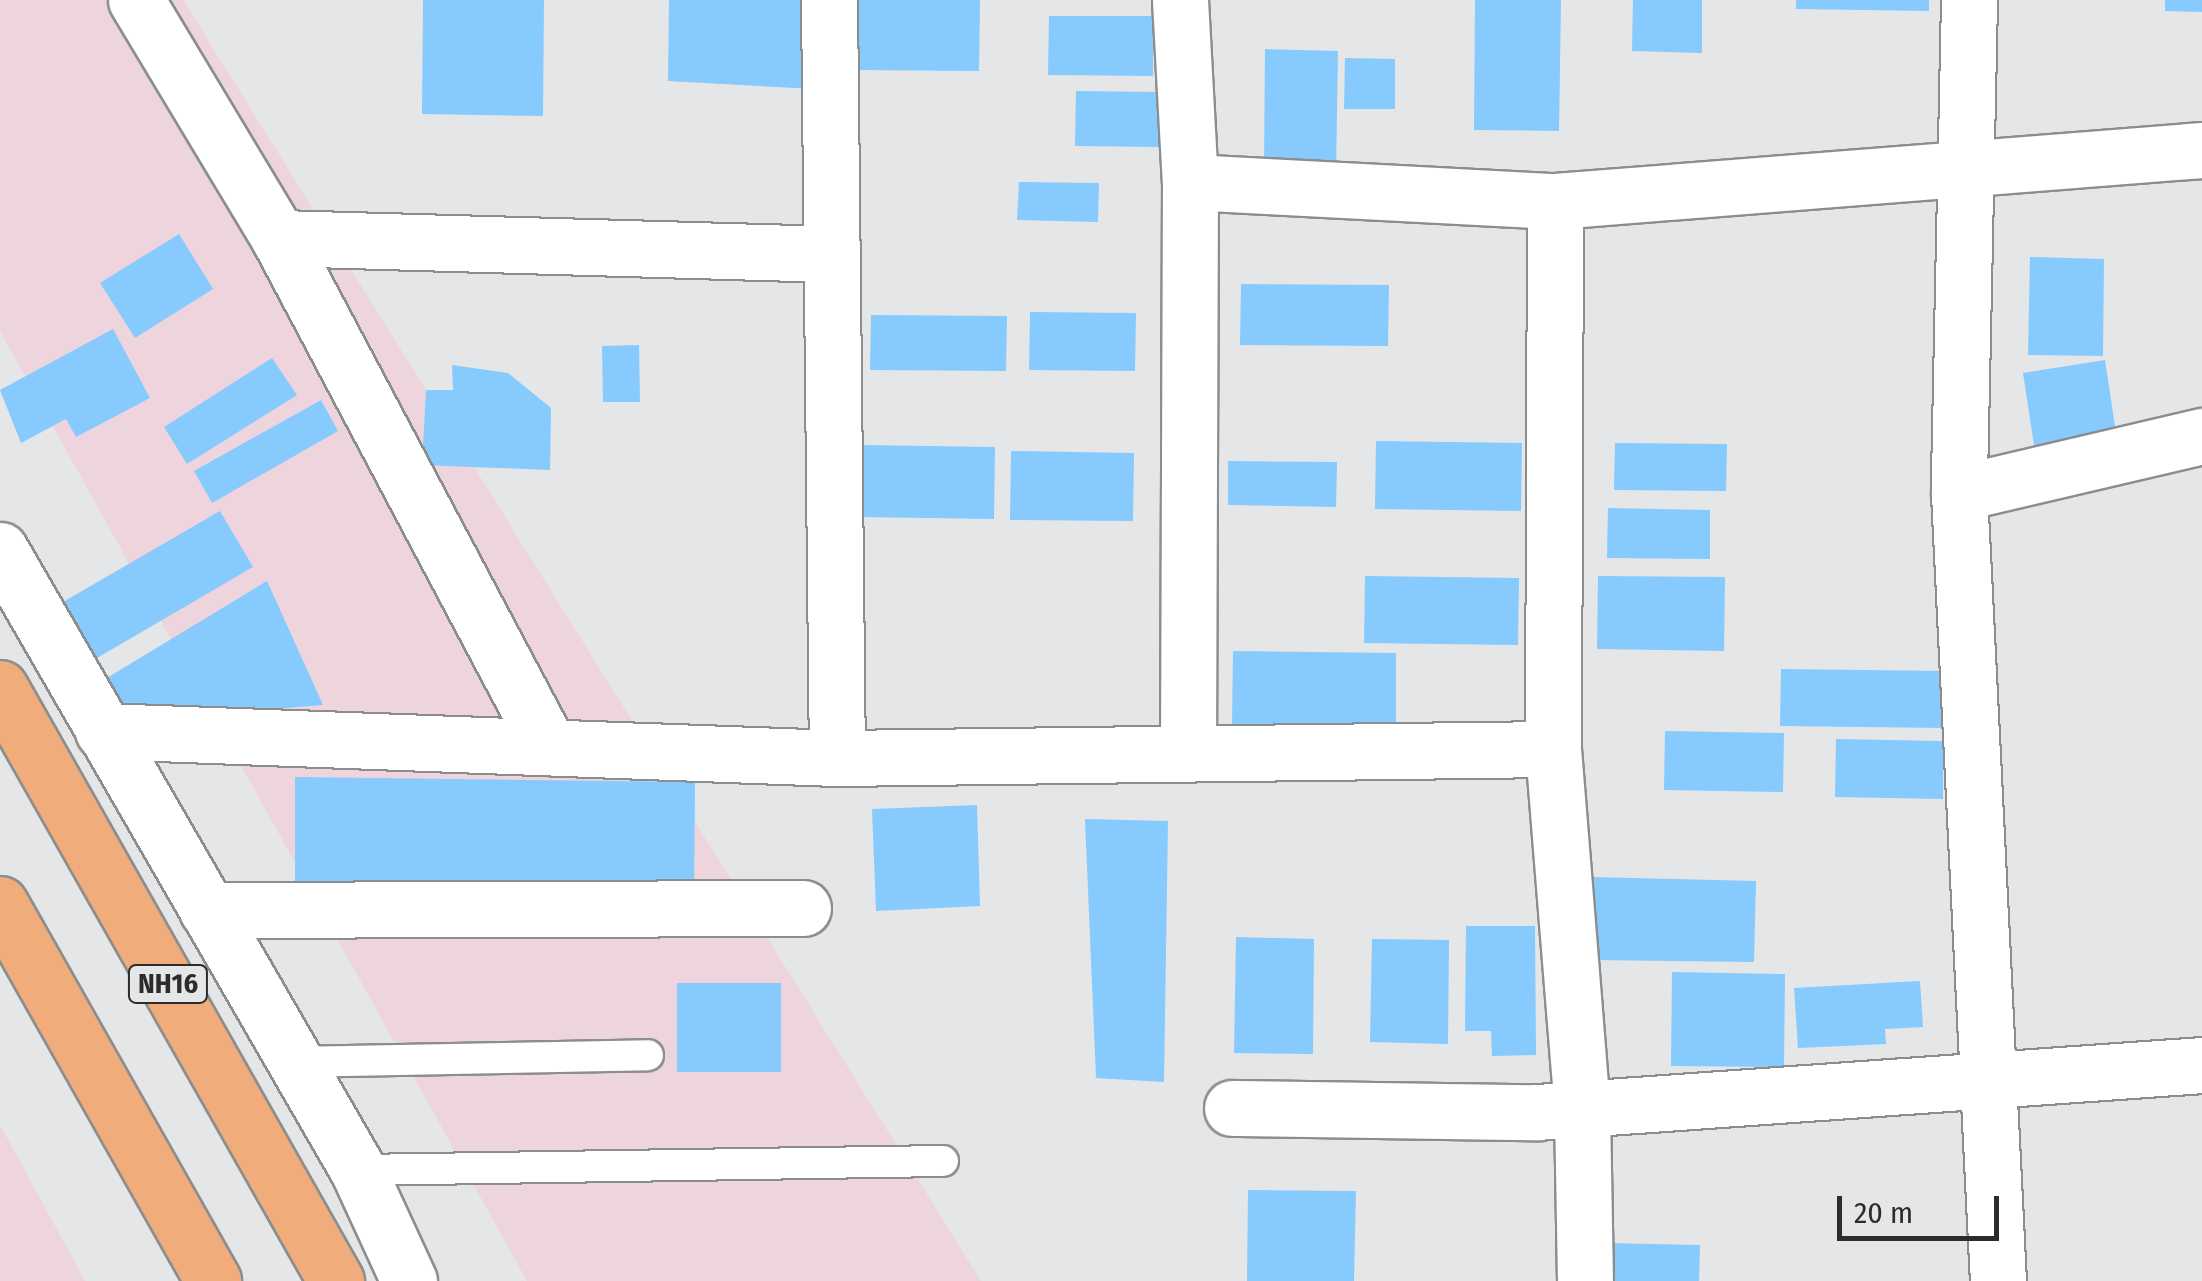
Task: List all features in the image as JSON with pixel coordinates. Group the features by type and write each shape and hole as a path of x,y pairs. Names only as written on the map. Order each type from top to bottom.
{"highway":[{"name":"NH16","path":"0,688 336,1281"},
{"path":"0,904 213,1281"}],"street":[{"path":"136,0 279,238 549,747"},
{"path":"829,0 837,758"},
{"path":"1180,0 1190,182 1188,749"},
{"path":"1969,0 1962,176 1959,493 1998,1281"},
{"path":"1190,182 1555,201 1962,176 2202,150"},
{"path":"1555,201 1553,749 1582,1110 1585,1281"},
{"path":"279,238 832,254"},
{"path":"1959,493 2202,436"},
{"path":"0,550 358,1170 409,1281"},
{"path":"103,730 837,758 1188,749 1553,749"},
{"path":"207,910 803,908"},
{"path":"1232,1108 1582,1110 1989,1076 2202,1065"}],"lane":[{"path":"295,1062 648,1055"},
{"path":"358,1170 943,1161"}],"shaded area":[{"path":"0,0 183,0 981,1281 527,1281 0,331"},
{"path":"0,1125 85,1281 0,1281"}],"building":[{"path":"423,0 544,0 543,116 422,114"},
{"path":"669,0 823,0 814,89 668,81"},
{"path":"857,0 980,0 979,71 856,70"},
{"path":"1475,0 1561,0 1559,131 1474,130"},
{"path":"1633,0 1702,0 1702,53 1632,51"},
{"path":"1796,0 1929,0 1929,11 1796,9"},
{"path":"2165,0 2202,0 2202,12 2165,11"},
{"path":"1049,16 1153,16 1153,76 1048,75"},
{"path":"1265,49 1338,51 1336,173 1264,171"},
{"path":"1345,58 1395,59 1395,109 1344,109"},
{"path":"1076,91 1160,92 1159,147 1075,146"},
{"path":"1019,182 1099,183 1098,222 1017,220"},
{"path":"179,234 213,289 135,338 100,283"},
{"path":"2030,257 2104,259 2103,356 2028,355"},
{"path":"1241,284 1389,285 1388,346 1240,345"},
{"path":"1030,312 1136,313 1135,371 1029,370"},
{"path":"871,315 1007,316 1006,371 870,370"},
{"path":"113,329 150,398 76,437 66,419 21,443 0,390"},
{"path":"639,345 640,402 603,402 602,346"},
{"path":"272,358 297,395 187,464 164,427"},
{"path":"2105,360 2118,446 2036,458 2023,373"},
{"path":"452,365 508,373 551,408 550,470 422,465 426,390 453,390"},
{"path":"321,400 338,431 212,503 194,471"},
{"path":"1376,441 1522,443 1521,511 1375,509"},
{"path":"1615,443 1727,444 1726,491 1614,490"},
{"path":"861,445 995,447 994,519 859,517"},
{"path":"1011,451 1134,453 1133,521 1010,520"},
{"path":"1228,461 1337,462 1336,507 1228,505"},
{"path":"1608,508 1710,510 1710,559 1607,558"},
{"path":"220,511 253,567 97,658 63,602"},
{"path":"1365,576 1519,578 1518,645 1364,643"},
{"path":"1598,576 1725,577 1724,651 1597,649"},
{"path":"267,581 323,705 117,722 87,690"},
{"path":"1233,651 1396,653 1396,729 1232,726"},
{"path":"1781,669 1946,671 1945,728 1780,726"},
{"path":"1665,731 1784,733 1783,792 1664,790"},
{"path":"1836,739 1943,741 1943,799 1835,797"},
{"path":"295,777 695,782 694,890 295,885"},
{"path":"977,805 980,906 876,911 872,809"},
{"path":"1085,819 1168,821 1164,1082 1096,1078"},
{"path":"1592,877 1756,881 1754,962 1590,960"},
{"path":"1466,926 1535,926 1536,1055 1492,1056 1491,1031 1465,1031"},
{"path":"1236,937 1314,939 1313,1054 1234,1053"},
{"path":"1372,939 1449,940 1448,1044 1370,1042"},
{"path":"1672,972 1785,974 1784,1067 1671,1066"},
{"path":"1920,981 1923,1027 1885,1029 1886,1044 1798,1048 1794,988"},
{"path":"677,983 781,983 781,1072 677,1072"},
{"path":"1248,1190 1356,1191 1354,1281 1247,1281"},
{"path":"1605,1243 1700,1245 1699,1281 1604,1281"}]}
